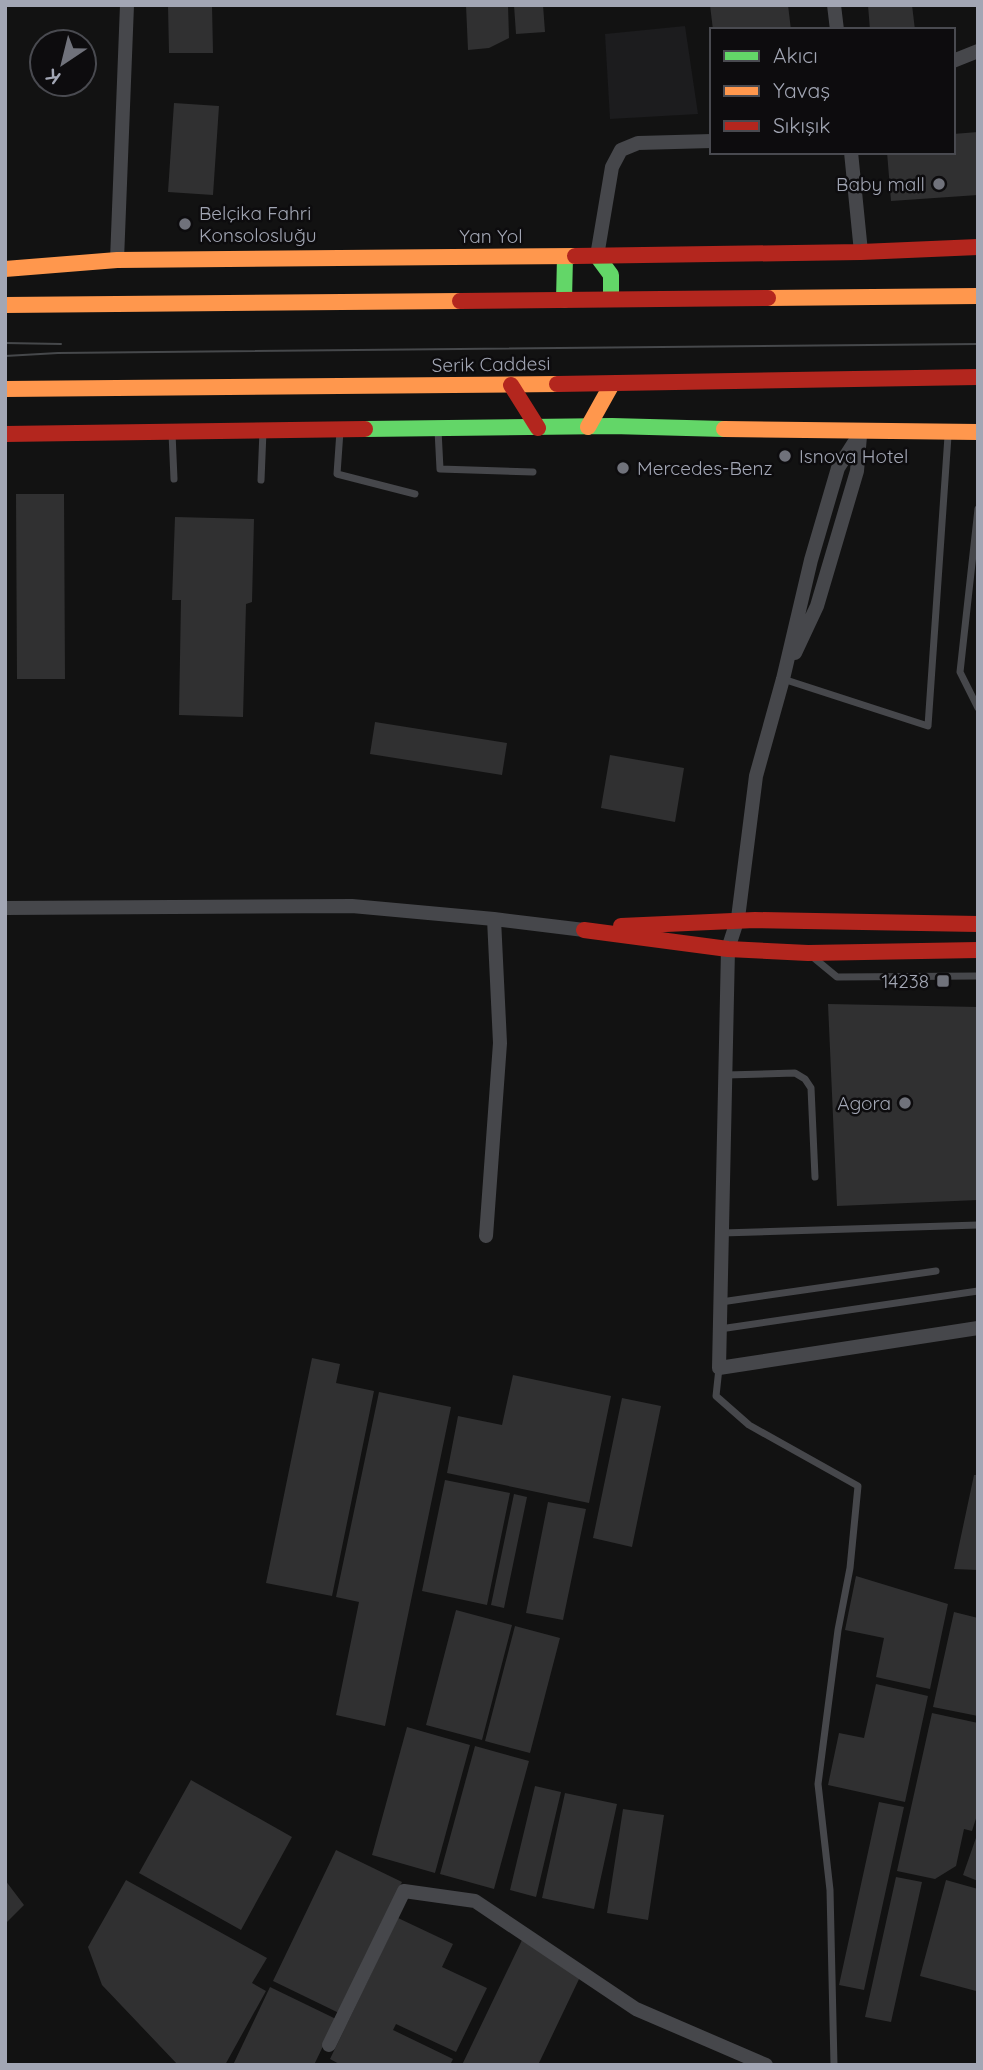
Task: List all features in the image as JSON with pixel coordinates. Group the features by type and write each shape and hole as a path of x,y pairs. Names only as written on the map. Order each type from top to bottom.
{"main road":[{"name":"Yan Yol","path":"5,270 117,260 565,257 978,247"},
{"path":"597,256 612,273 614,282 611,299"},
{"path":"564,300 565,257"},
{"path":"5,305 978,296"},
{"name":"Serik Caddesi","path":"5,389 510,386 978,377"},
{"path":"588,427 612,384"},
{"path":"510,386 538,428"},
{"path":"5,434 588,427 978,432"},
{"path":"584,930 678,920 738,919 978,924"},
{"path":"584,930 728,948 808,953 978,950"}],"street":[{"path":"117,260 127,5"},
{"path":"834,5 837,28"},
{"path":"955,60 978,51"},
{"path":"597,256 612,167 621,150 638,143 710,141"},
{"path":"850,154 861,251"},
{"path":"860,432 838,468 811,560 783,679 756,776 738,919 728,948 719,1368 978,1328"},
{"path":"5,908 352,906 584,930"},
{"path":"486,1236 500,1042 494,919"},
{"path":"329,2045 404,1891 475,1901 636,2009 766,2065"}],"lane":[{"path":"438,429 440,469 533,472"},
{"path":"340,430 337,474 415,494"},
{"path":"261,480 263,431"},
{"path":"172,432 174,479"},
{"path":"783,679 928,726 948,432"},
{"path":"978,509 960,672 978,708"},
{"path":"808,953 837,977 978,976"},
{"path":"726,1074 795,1073 809,1083 815,1177"},
{"path":"722,1233 978,1225"},
{"path":"721,1302 936,1271"},
{"path":"720,1329 978,1291"},
{"path":"719,1368 716,1396 749,1425 858,1486 850,1568 838,1630 818,1784 830,1890 834,2065"}],"shaded area":[{"path":"685,26 698,114 610,119 605,34"}],"building":[{"path":"168,5 212,5 213,53 169,53"},
{"path":"466,5 508,5 509,38 489,48 468,50"},
{"path":"514,5 543,5 545,32 516,34"},
{"path":"710,5 788,5 791,28 713,28"},
{"path":"868,5 912,5 915,28 870,28"},
{"path":"174,103 219,106 213,195 168,192"},
{"path":"978,132 978,195 891,201 887,154 955,154 955,134"},
{"path":"16,494 64,494 65,679 17,679"},
{"path":"175,517 254,519 252,602 246,604 243,717 179,715 181,600 172,600"},
{"path":"375,722 507,743 502,775 370,754"},
{"path":"610,755 684,768 675,822 601,808"},
{"name":"Agora","path":"828,1004 978,1007 978,1200 837,1206"},
{"path":"312,1358 340,1364 336,1383 374,1391 332,1596 266,1583"},
{"path":"513,1375 611,1396 589,1503 447,1473 458,1416 502,1425"},
{"path":"379,1392 451,1407 385,1726 336,1715 359,1602 336,1597"},
{"path":"622,1398 661,1406 632,1547 593,1538"},
{"path":"974,1475 978,1475 978,1570 954,1569"},
{"path":"445,1480 510,1493 487,1605 422,1591"},
{"path":"514,1494 527,1497 504,1608 491,1605"},
{"path":"548,1502 586,1509 563,1620 526,1613"},
{"path":"856,1576 948,1604 930,1689 876,1677 884,1638 845,1630"},
{"path":"456,1610 512,1625 482,1740 426,1725"},
{"path":"954,1612 978,1618 978,1716 933,1707"},
{"path":"515,1626 560,1638 530,1753 485,1741"},
{"path":"876,1684 928,1696 905,1802 828,1785 839,1733 864,1738"},
{"path":"932,1713 978,1723 978,1812 972,1831 964,1829 956,1866 935,1879 897,1871"},
{"path":"407,1727 470,1745 435,1873 372,1855"},
{"path":"475,1746 529,1761 494,1889 440,1874"},
{"path":"191,1780 292,1837 241,1930 139,1873"},
{"path":"535,1786 561,1792 536,1897 510,1890"},
{"path":"565,1793 617,1804 594,1909 542,1898"},
{"path":"879,1802 904,1807 864,1990 839,1985"},
{"path":"623,1809 664,1815 648,1920 607,1913"},
{"path":"978,1835 978,1881 963,1875"},
{"path":"336,1850 402,1882 339,2013 273,1981"},
{"path":"896,1877 922,1882 891,2022 865,2017"},
{"path":"5,1880 24,1905 5,1924"},
{"path":"126,1880 267,1958 252,1983 266,1991 225,2065 178,2065 102,1985 88,1947"},
{"path":"946,1880 978,1889 976,1991 920,1976"},
{"path":"398,1918 453,1944 442,1967 487,1988 456,2052 396,2024 393,2030 453,2059 450,2065 341,2065 330,2059"},
{"path":"522,1940 580,1977 538,2065 462,2065"},
{"path":"270,1987 336,2019 314,2065 233,2065"}],"tram line":[{"path":"5,343 61,344"},
{"path":"5,356 58,353 978,344"}],"traffic: fast":[{"path":"597,256 611,275 611,299"},
{"path":"564,300 565,257"},
{"path":"365,429 612,426 724,429"}],"traffic: slow":[{"path":"5,269 117,260 575,256"},
{"path":"768,298 978,296"},
{"path":"5,305 460,301"},
{"path":"5,389 557,384"},
{"path":"588,427 612,384"},
{"path":"724,429 978,432"}],"traffic: jam":[{"path":"575,256 861,252 978,247"},
{"path":"460,301 768,298"},
{"path":"557,384 978,377"},
{"path":"511,385 538,428"},
{"path":"5,434 365,429"},
{"path":"621,926 755,920 978,924"},
{"path":"584,930 728,949 808,953 978,950"}],"place":[{"name":"Baby mall","path":"939,184"},
{"name":"Belçika Fahri Konsolosluğu","path":"185,224"},
{"name":"Isnova Hotel","path":"785,456"},
{"name":"Mercedes-Benz","path":"623,468"},
{"name":"14238","path":"943,981"},
{"name":"Agora","path":"905,1103"}]}
